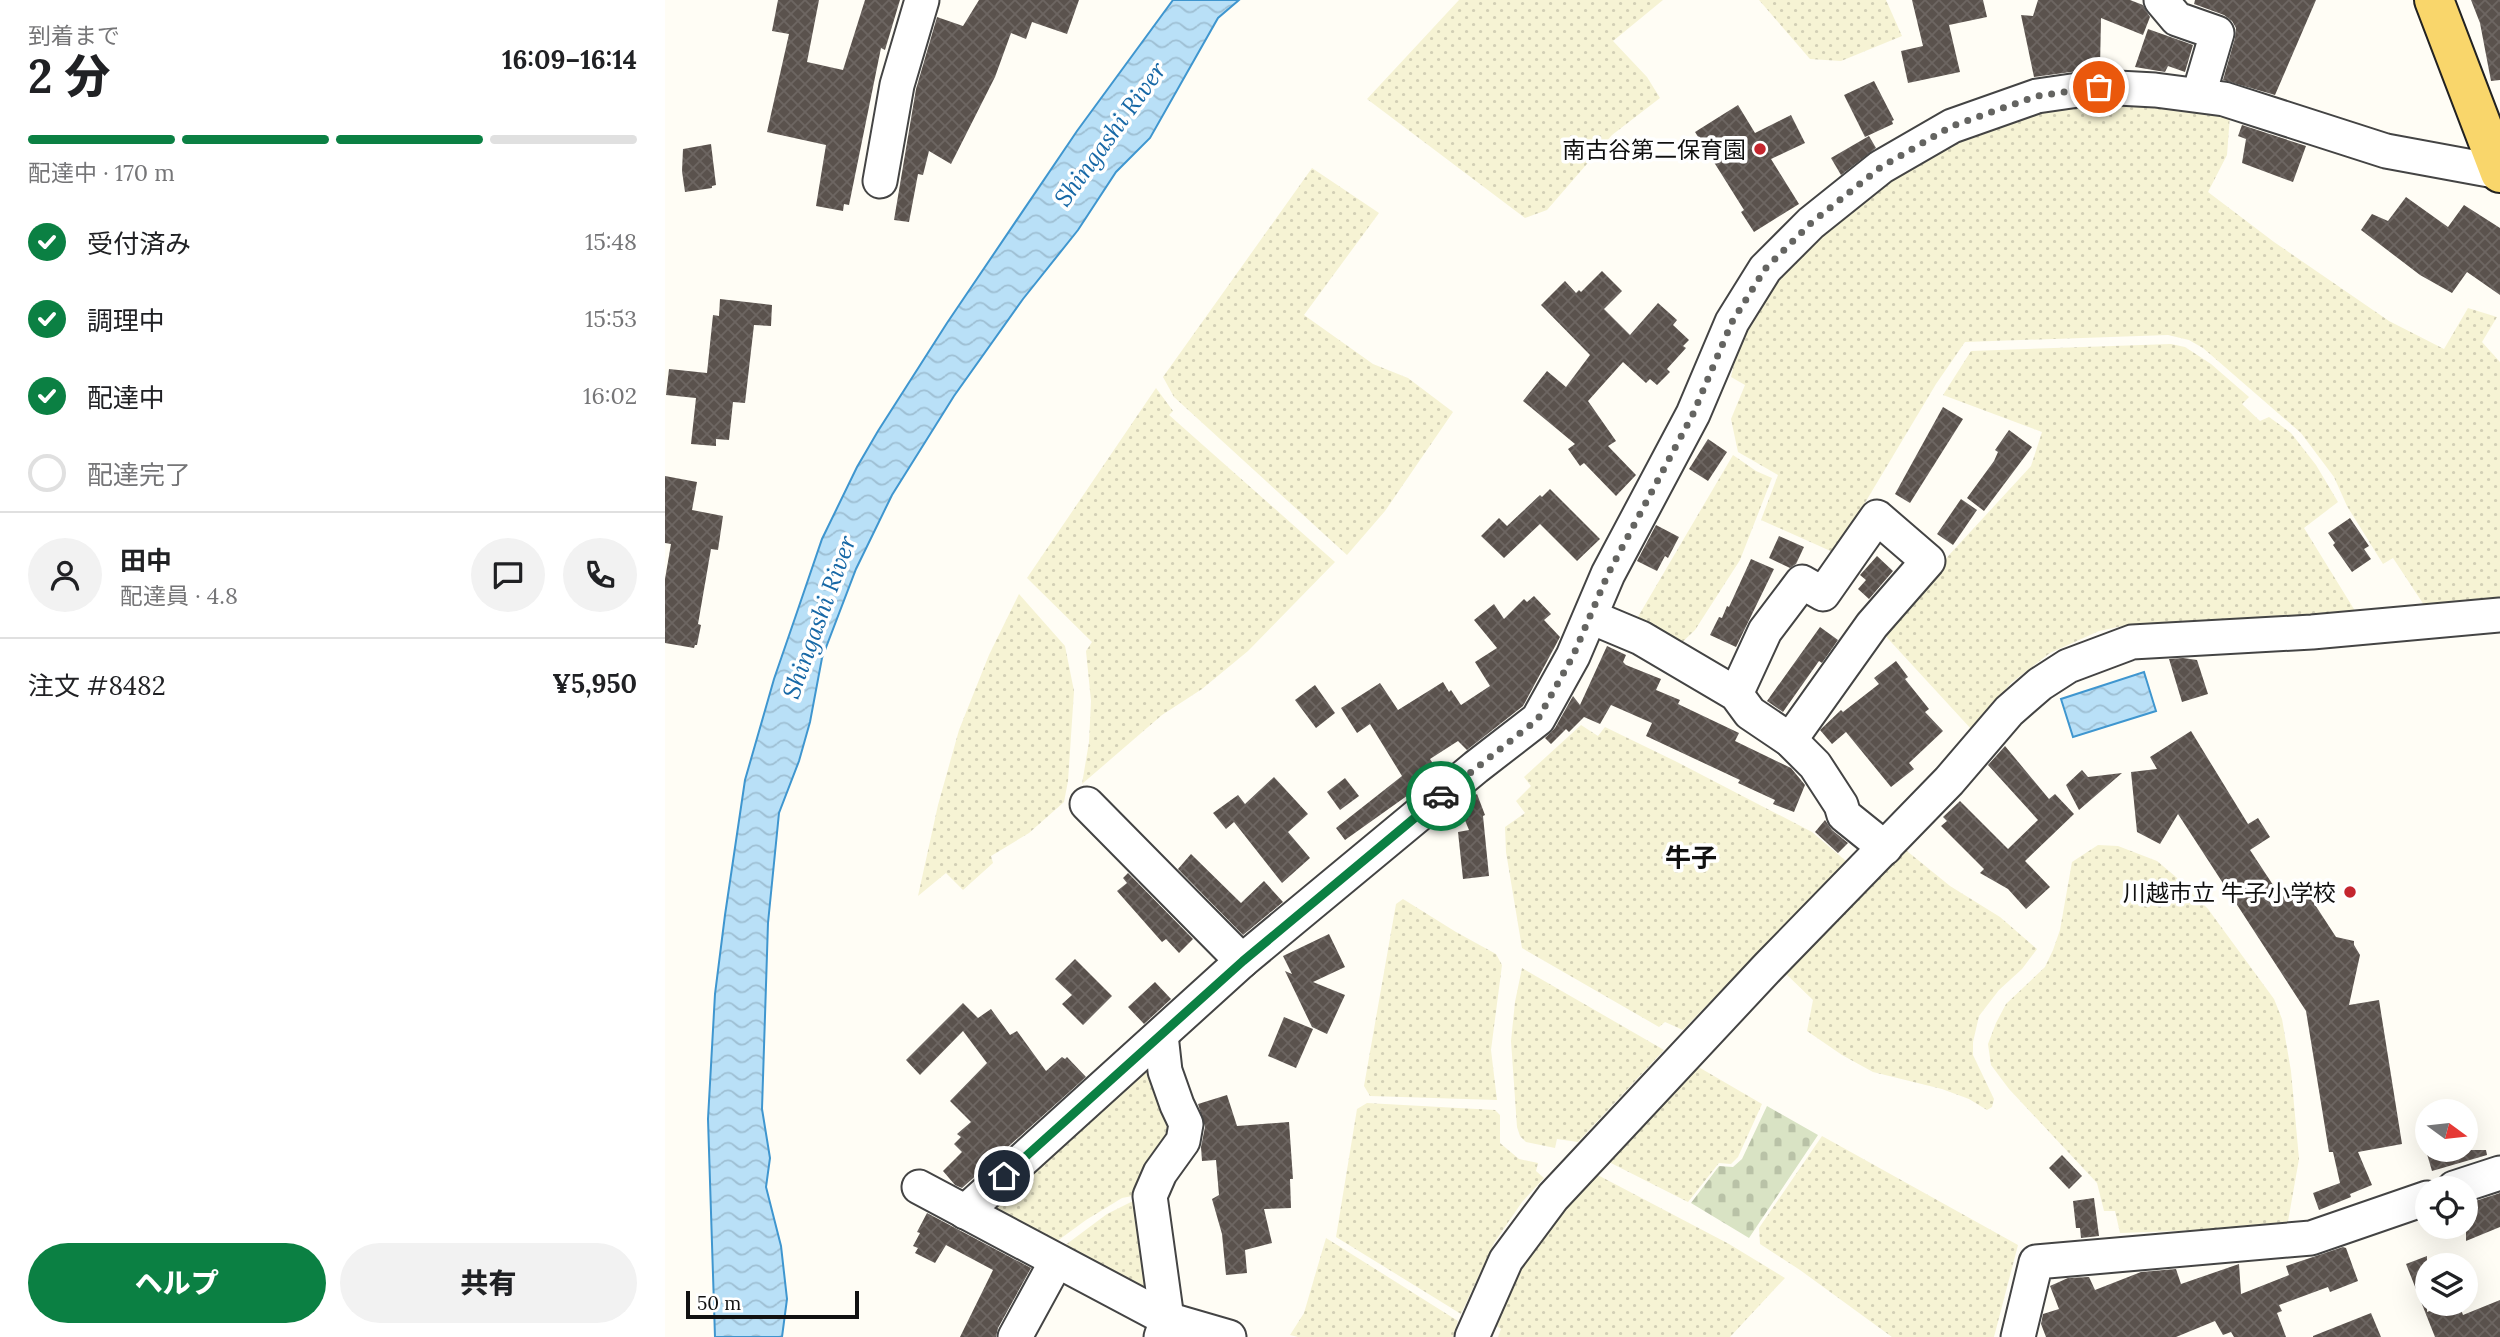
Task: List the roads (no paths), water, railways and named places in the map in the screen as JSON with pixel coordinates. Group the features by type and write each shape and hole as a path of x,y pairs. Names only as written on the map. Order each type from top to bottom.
{"main road":[{"path":"2434,0 2500,173"}],"street":[{"path":"880,181 897,85 922,0"},
{"path":"2161,0 2178,19 2217,33 2199,94"},
{"path":"965,1212 1243,961 1476,767 1538,719 1591,617 1608,574 1693,414 1732,322 1765,269 1811,223 1881,167 1952,126 2037,96 2099,87 2199,94 2224,99 2386,151 2500,173"},
{"path":"1736,694 1765,631 1802,582 1823,594 1877,517 1928,561 1872,625 1790,740"},
{"path":"1472,1337 1506,1261 1553,1197 1768,967 1949,781 2009,711 2040,684 2069,666 2132,642 2312,632 2500,615"},
{"path":"1591,617 1641,638 1736,694 1750,713 1790,740 1815,765 1841,804 1844,815 1885,848"},
{"path":"1087,804 1243,961"},
{"path":"1161,1035 1165,1071 1187,1124 1183,1141 1160,1173 1150,1196 1164,1328"},
{"path":"2478,1181 2500,1174"},
{"path":"919,1187 1056,1262 1164,1328 1229,1337"},
{"path":"2018,1337 2036,1262 2311,1238 2415,1202"},
{"path":"1015,1337 1056,1262"}],"water":[{"name":"Shingashi River","path":"1173,0 1239,0 1218,18 1150,138 1116,172 1078,230 1023,299 954,396 892,495 856,569 822,658 810,722 799,761 779,813 768,923 762,1109 770,1158 766,1187 781,1246 787,1299 782,1337 715,1337 708,1119 715,994 745,780 774,679 822,539 878,431 947,323 1077,131"},
{"path":"2144,672 2156,711 2073,737 2061,699"}],"place":[{"name":"南古谷第二保育園","path":"1760,149"},
{"name":"川越市立 牛子小学校","path":"2350,892"}],"district":[{"name":"牛子","path":"1691,857"}]}
